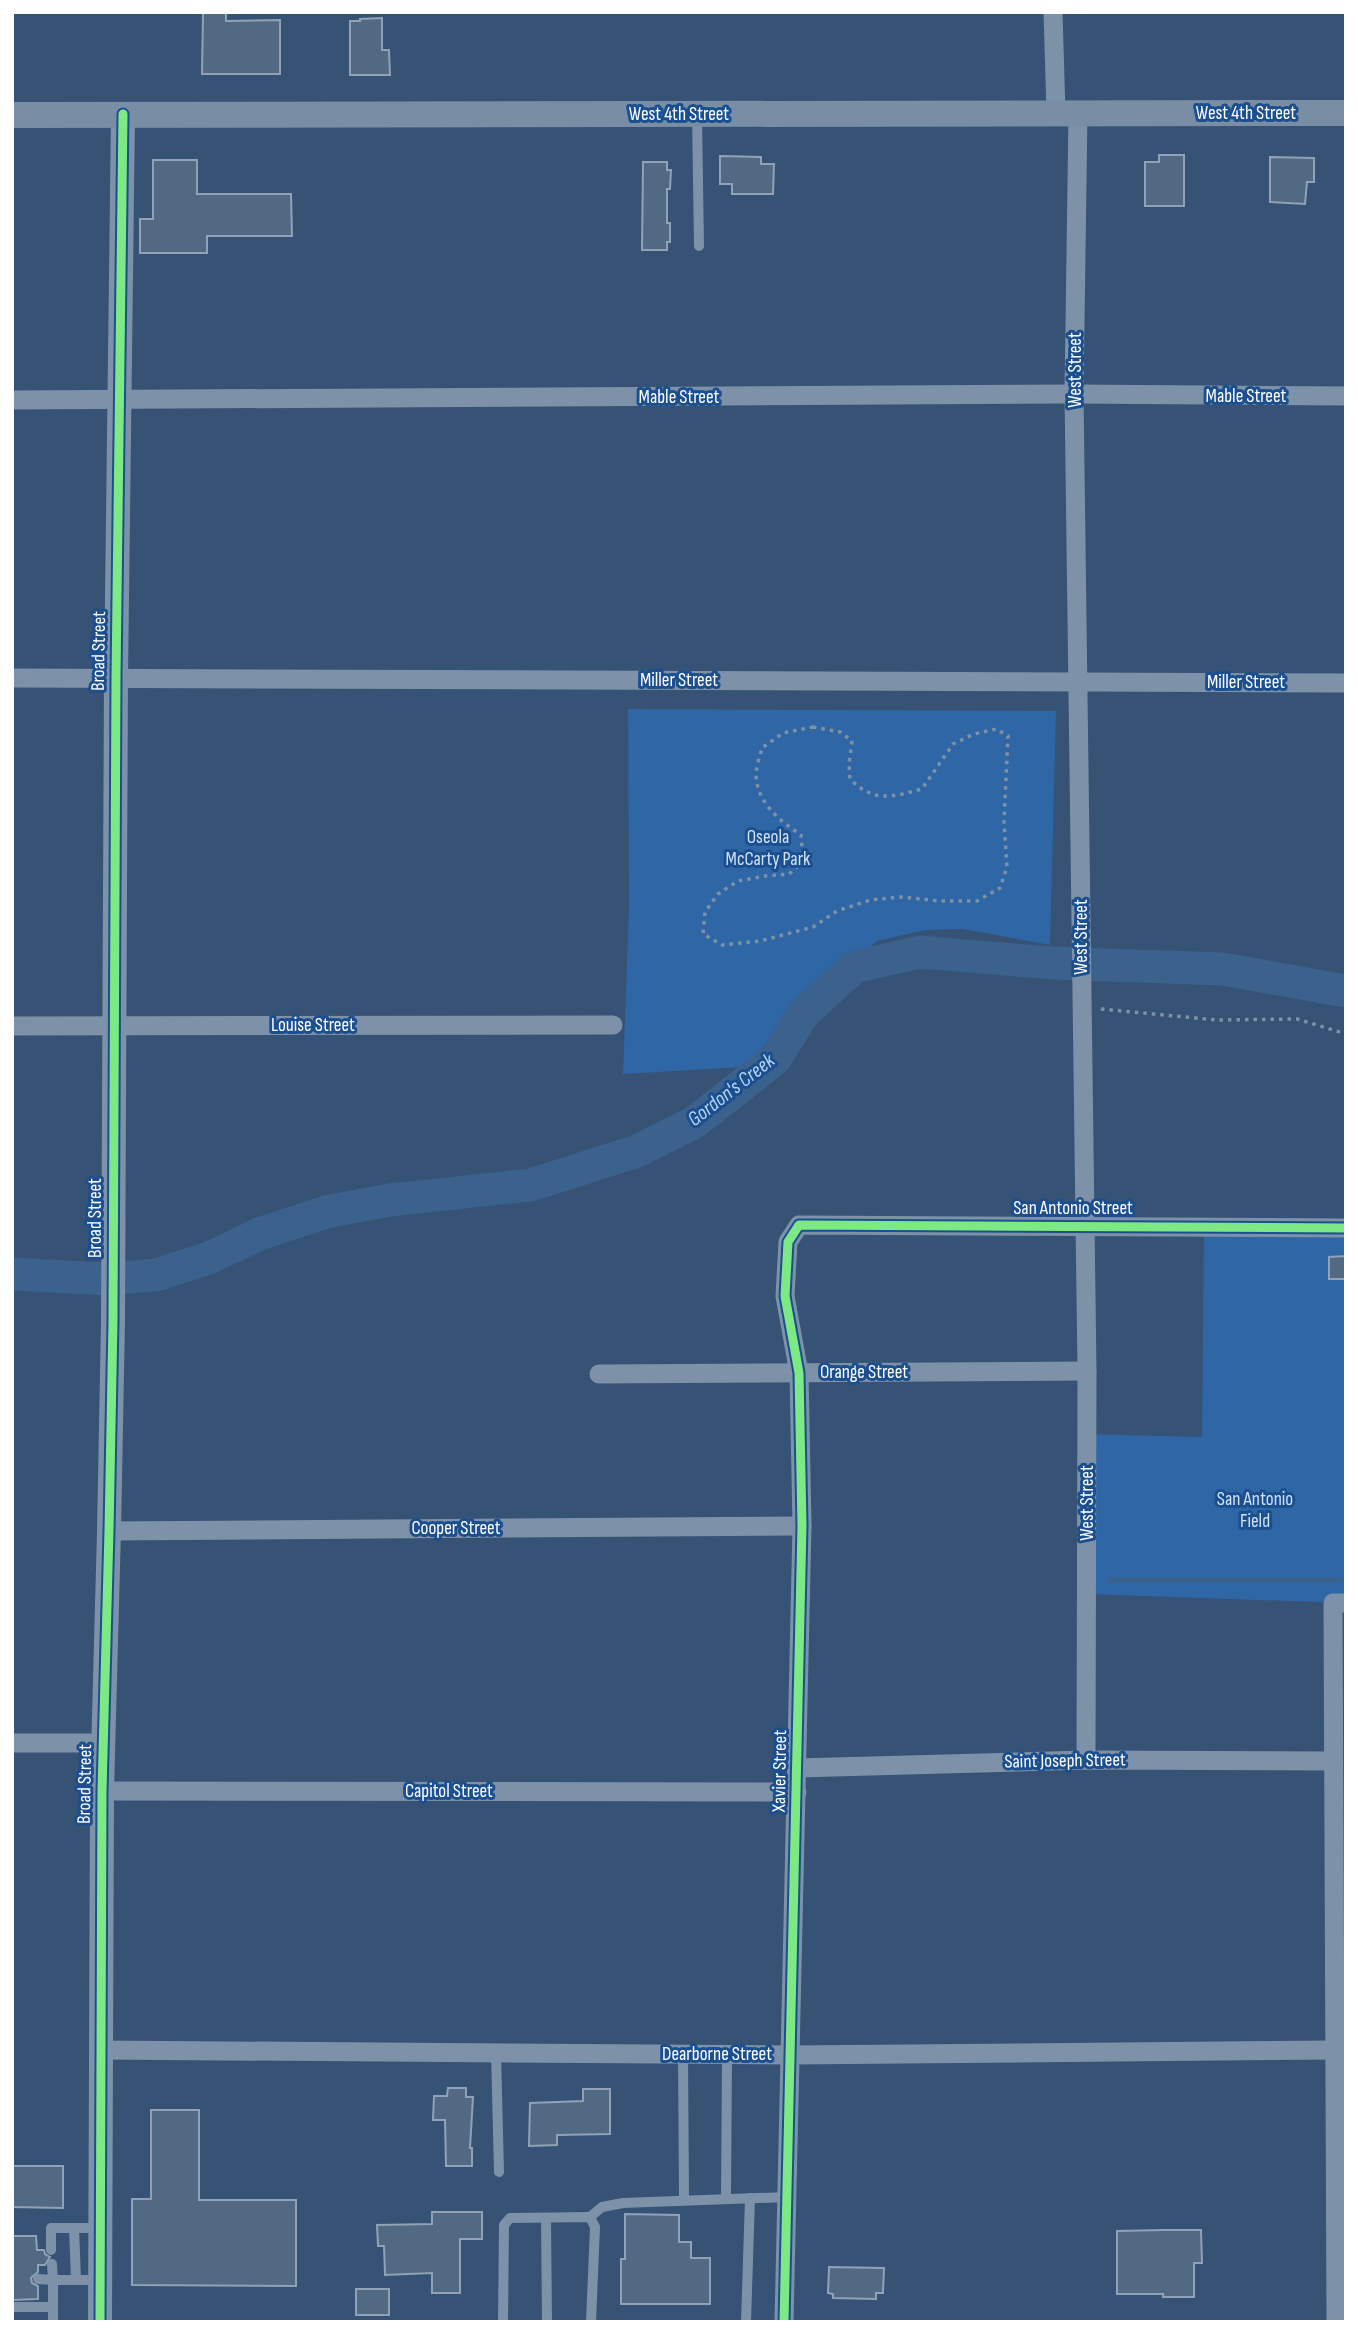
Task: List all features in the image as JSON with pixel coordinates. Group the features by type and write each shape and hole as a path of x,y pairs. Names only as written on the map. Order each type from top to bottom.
{"main road":[{"name":"West 4th Street","path":"12,115 1346,113"}],"street":[{"name":"West Street","path":"1053,12 1067,113 1074,394 1087,1371 1086,1760"},
{"name":"Broad Street","path":"100,2322 88,2280 100,2228 102,1791 113,1321 116,678 123,114"},
{"name":"Mable Street","path":"12,400 1074,394 1346,396"},
{"name":"Miller Street","path":"12,678 1346,683"},
{"name":"Louise Street","path":"12,1026 613,1025"},
{"name":"San Antonio Street","path":"799,1225 1346,1228"},
{"name":"Xavier Street","path":"784,2322 802,1526 799,1373 785,1296 788,1242 799,1225"},
{"name":"Orange Street","path":"599,1374 1087,1371"},
{"name":"Cooper Street","path":"110,1531 802,1526"},
{"path":"1336,2322 1333,1761 1339,1603"},
{"path":"12,1743 103,1743"},
{"name":"Saint Joseph Street","path":"797,1768 1086,1760 1333,1761"},
{"name":"Capitol Street","path":"102,1791 797,1791"},
{"name":"Dearborne Street","path":"100,2050 791,2054 1335,2050"}],"lane":[{"path":"697,114 699,246"},
{"path":"496,2052 499,2172"},
{"path":"683,2054 684,2199"},
{"path":"726,2198 727,2054"},
{"path":"746,2322 750,2197"},
{"path":"591,2322 593,2222 602,2207 684,2199 787,2197"},
{"path":"503,2322 504,2225 510,2218 593,2222"},
{"path":"546,2218 547,2322"},
{"path":"51,2250 51,2228 100,2228"},
{"path":"38,2279 88,2280 74,2228"},
{"path":"52,2264 53,2322"},
{"path":"12,2307 52,2307"}],"path":[{"path":"813,727 840,732 852,741 850,779 860,789 872,795 892,797 922,789 953,744 974,734 996,729 1008,736 1004,822 1007,867 1000,888 977,901 901,897 870,900 837,911 813,927 760,941 722,945 704,934 705,912 718,894 738,881 789,874 803,862 801,835 782,822 761,799 756,775 762,748 783,733 813,727"},
{"path":"1081,1001 1217,1020 1297,1019 1346,1034"}],"green space":[{"name":"Oseola McCarty Park","path":"628,709 1056,711 1050,945 963,929 925,930 877,941 858,957 812,986 777,1031 744,1067 623,1074 629,905"},
{"name":"San Antonio Field","path":"1204,1227 1346,1228 1346,1603 1087,1594 1087,1434 1202,1437"}],"building":[{"path":"203,12 226,12 226,21 280,20 280,74 202,74"},
{"path":"382,18 382,50 389,50 390,75 350,75 350,21"},
{"path":"1159,155 1184,155 1184,206 1145,206 1145,162 1159,162"},
{"path":"720,156 761,157 761,164 774,164 773,194 732,194 732,184 720,184"},
{"path":"1270,157 1314,158 1314,182 1307,182 1305,204 1270,202"},
{"path":"153,160 197,160 197,194 291,194 292,236 207,236 207,253 140,253 140,219 153,219"},
{"path":"643,162 667,162 667,170 671,170 670,189 667,189 670,242 667,242 667,250 642,250"},
{"path":"1346,1256 1346,1279 1329,1279 1329,1257"},
{"path":"448,2088 466,2088 466,2097 473,2097 470,2148 472,2166 446,2166 445,2120 433,2120 434,2096 447,2096"},
{"path":"583,2089 610,2089 610,2134 557,2135 557,2145 529,2146 530,2103 583,2101"},
{"path":"151,2110 199,2110 199,2200 296,2200 296,2286 132,2285 132,2199 151,2199"},
{"path":"12,2166 63,2166 63,2208 12,2207"},
{"path":"432,2212 482,2212 482,2239 460,2239 460,2293 432,2293 432,2273 385,2275 384,2246 378,2246 377,2225 432,2224"},
{"path":"625,2214 679,2215 679,2242 691,2242 691,2258 710,2258 710,2304 621,2304"},
{"path":"1201,2230 1202,2263 1194,2263 1194,2297 1117,2294 1117,2231"},
{"path":"12,2236 36,2236 37,2250 44,2250 50,2257 45,2265 38,2265 38,2272 31,2278 32,2283 38,2286 38,2299 12,2300"},
{"path":"829,2267 884,2268 883,2293 876,2293 876,2299 833,2298 833,2294 828,2293"},
{"path":"356,2289 389,2289 389,2315 356,2315"}],"waterway":[{"name":"Gordon's Creek","path":"12,1274 105,1279 156,1275 209,1258 262,1233 326,1212 390,1200 531,1185 637,1151 695,1122 775,1059 803,1014 854,967 920,952 1051,963 1222,969 1346,991"},
{"path":"1110,1580 1340,1580"}],"cycle path":[{"path":"100,2322 102,1791 113,1321 116,678 123,114"},
{"path":"784,2322 802,1526 799,1373 785,1296 788,1242 799,1225 1346,1228"}]}
